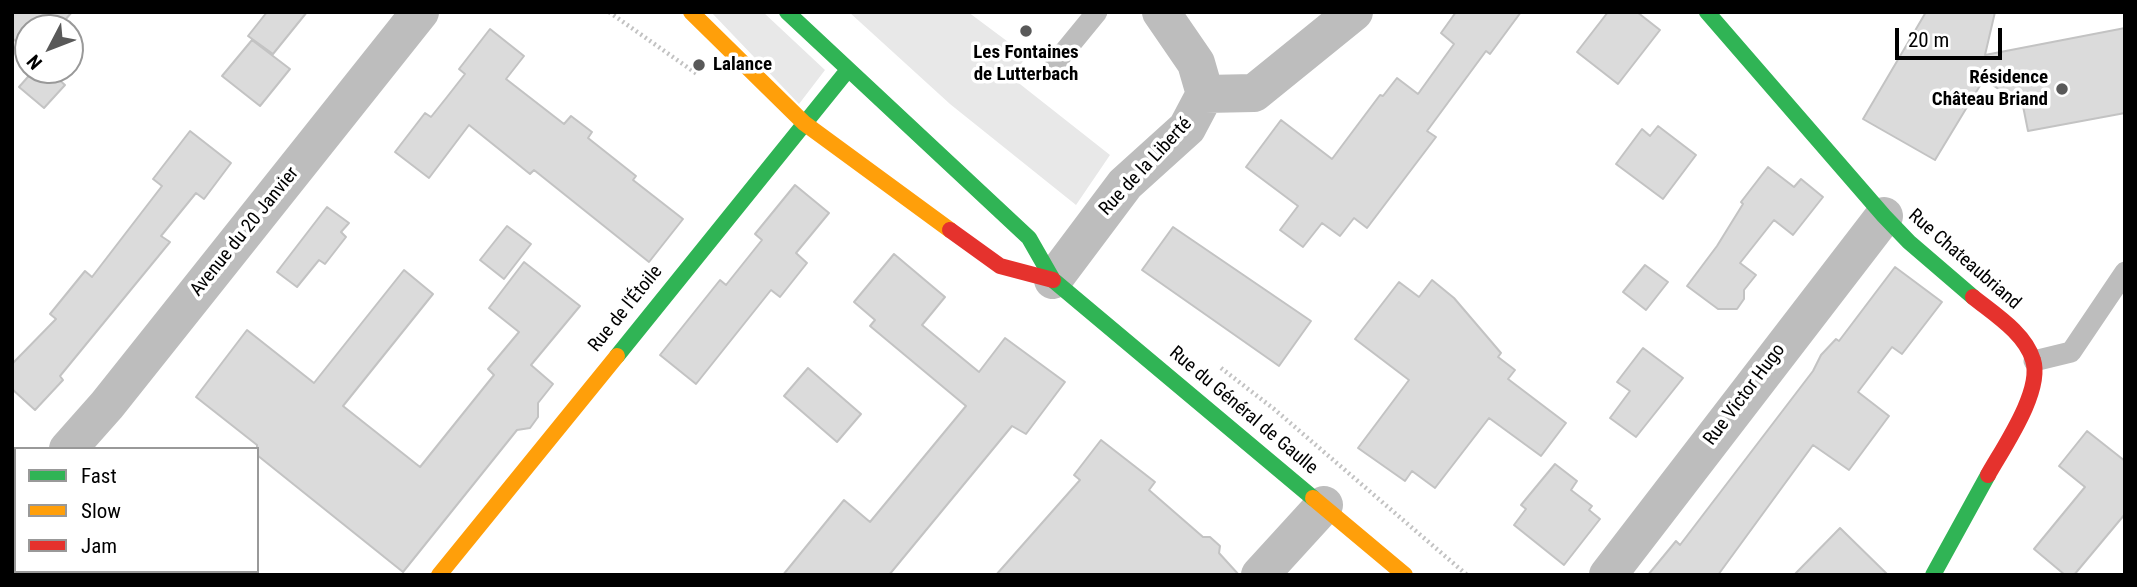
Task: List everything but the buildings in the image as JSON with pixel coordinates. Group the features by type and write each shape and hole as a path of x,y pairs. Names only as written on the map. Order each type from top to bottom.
{"street":[{"name":"Avenue du 20 Janvier","path":"70,447 107,405 420,12"},
{"name":"Rue du Général de Gaulle","path":"691,12 804,123 1000,266 1053,280"},
{"name":"Rue du Général de Gaulle","path":"787,12 1029,238 1053,280 1405,575"},
{"path":"1161,12 1196,63 1205,94 1254,93 1354,12"},
{"name":"Rue Chateaubriand","path":"1707,12 1884,216 1909,242 2018,335 2034,361"},
{"name":"Rue de l'Étoile","path":"439,575 848,71"},
{"name":"Rue de la Liberté","path":"1053,280 1125,184 1187,128 1205,94"},
{"name":"Rue Victor Hugo","path":"1608,575 1884,216"},
{"path":"1933,575 2031,396 2034,361"},
{"path":"1260,575 1324,505"}],"lane":[{"path":"1056,62 1097,12"},
{"path":"2034,361 2071,352 2125,272"}],"path":[{"path":"1212,361 1274,409 1467,575"}],"shaded area":[{"path":"711,12 763,12 825,70 799,104"},
{"path":"849,12 968,12 1027,56 1011,77 1110,155 1076,205 950,104"}],"traffic: fast":[{"path":"787,12 1029,238 1053,280 1313,498"},
{"path":"1707,12 1884,216 1909,242 1973,297"},
{"path":"617,356 847,71"},
{"path":"1933,575 1988,475"}],"traffic: slow":[{"path":"691,12 804,123 950,230"},
{"path":"439,575 617,356"},
{"path":"1313,498 1405,575"}],"traffic: jam":[{"path":"950,230 1000,266 1053,280"},
{"path":"1973,297 2008,325 2023,341 2033,360 2035,373 2020,419 1988,475"}],"place":[{"name":"Les Fontaines de Lutterbach","path":"1026,31"},
{"name":"Lalance","path":"699,65"},
{"name":"Résidence Château Briand","path":"2062,89"}]}
